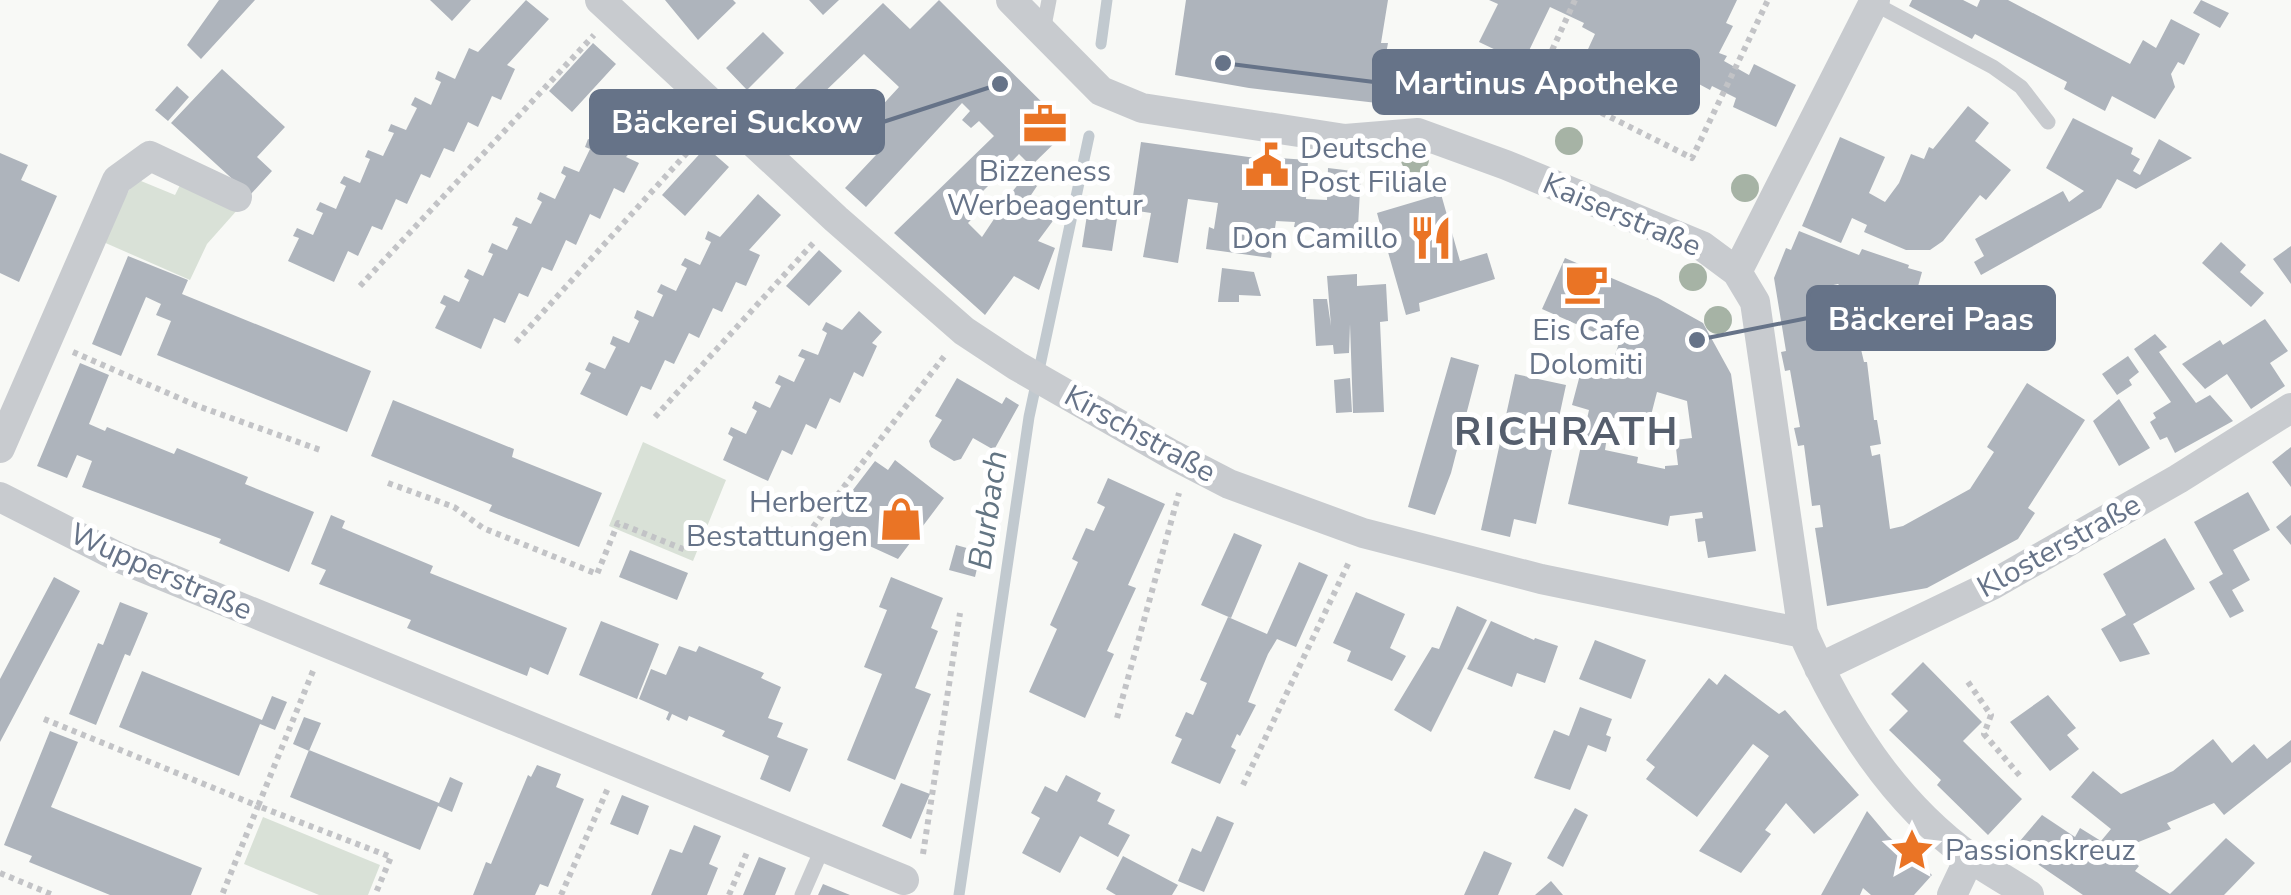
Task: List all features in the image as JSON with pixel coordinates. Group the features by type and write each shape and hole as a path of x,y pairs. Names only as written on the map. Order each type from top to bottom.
{"street":[{"name":"Kaiserstraße","path":"1011,0 1101,91 1142,108 1344,139 1418,133 1702,246 1738,272 1755,302 1803,633 1818,668 1856,737 1909,804 1970,857 2029,895"},
{"path":"1738,272 1874,2"},
{"name":"Kirschstraße","path":"608,6 836,219 964,332 1188,462 1230,484 1363,533 1541,578 1803,633"},
{"path":"0,448 117,180 150,156 236,198"},
{"name":"Klosterstraße","path":"1818,668 1992,585 2178,479 2291,408"},
{"name":"Wupperstraße","path":"0,496 120,558 618,764 822,846 912,873"},
{"path":"1952,895 1970,857"}],"lane":[{"path":"1043,32 1049,0"},
{"path":"1874,2 1993,67 2021,87 2048,122"},
{"path":"802,895 822,846"}],"path":[{"path":"1575,0 1538,81 1692,158 1768,0"},
{"path":"360,286 608,6"},
{"path":"516,342 722,114"},
{"path":"655,417 836,219"},
{"path":"813,527 964,332"},
{"path":"45,340 195,405 323,451"},
{"path":"1116,718 1188,462"},
{"path":"388,484 454,507 482,528 597,574 618,522 688,551"},
{"path":"1243,785 1363,533"},
{"path":"912,873 960,613"},
{"path":"222,895 325,642"},
{"path":"1968,682 1991,715 1984,734 2020,776"},
{"path":"44,719 391,857 375,895"},
{"path":"561,895 618,764"},
{"path":"729,895 761,821"},
{"path":"0,874 53,895"}],"shaded area":[{"path":"141,181 175,195 181,183 239,208 207,244 190,280 101,241 133,183"},
{"path":"643,442 726,480 693,561 609,526"},
{"path":"263,817 380,865 368,895 319,895 244,864"}],"building":[{"path":"219,0 255,0 201,59 187,45"},
{"path":"430,0 471,0 452,21"},
{"path":"526,0 549,19 507,65 515,69 501,100 492,96 478,127 468,122 454,152 444,148 430,178 421,174 407,204 396,199 382,230 372,226 358,256 348,251 334,282 288,261 299,238 293,236 297,228 313,235 323,213 316,210 320,202 336,209 346,186 340,183 344,176 360,183 370,159 365,157 368,150 383,156 394,133 388,131 391,124 406,130 417,108 411,105 415,97 431,105 441,82 435,79 438,71 455,79 469,48 478,52"},
{"path":"665,0 733,0 736,3 698,40"},
{"path":"809,0 839,0 823,15"},
{"path":"939,0 1069,129 1031,166 1019,154 999,175 988,166 986,169 995,179 975,199 983,207 968,223 982,237 992,217 1024,177 1037,186 1031,195 1058,214 1038,241 1055,248 1039,290 1014,276 985,315 894,233 994,136 979,121 971,128 962,120 970,111 962,103 866,207 845,188 876,155 854,136 899,87 864,54 814,102 835,123 806,150 768,115 883,3 910,29"},
{"path":"1186,0 1388,0 1381,43 1388,43 1377,103 1175,75"},
{"path":"1489,0 1737,0 1726,23 1733,26 1719,53 1727,56 1724,61 1749,75 1754,64 1796,85 1776,127 1733,107 1736,98 1697,83 1684,110 1583,60 1595,34 1582,27 1584,23 1550,7 1523,63 1479,42 1498,4"},
{"path":"1912,0 1963,0 1977,7 1980,0 2008,0 2130,64 2143,40 2156,48 2171,19 2200,34 2184,65 2178,62 2171,74 2175,87 2155,119 2112,96 2105,111 2064,89 2067,82 1975,34 1972,39 1909,6"},
{"path":"2201,0 2229,13 2220,28 2193,13"},
{"path":"763,32 784,53 747,90 726,68"},
{"path":"593,43 616,64 572,112 549,91"},
{"path":"222,69 285,127 257,157 272,171 250,195 171,123"},
{"path":"177,86 189,97 168,121 155,110"},
{"path":"647,89 670,110 626,157 639,163 624,193 614,188 600,219 590,214 576,245 566,240 552,271 542,267 528,297 519,293 505,323 494,318 481,349 435,328 446,306 440,303 444,295 459,302 469,280 464,277 468,269 483,276 493,254 488,252 492,243 507,250 518,227 512,225 516,217 531,224 542,202 537,199 540,192 555,199 566,176 561,173 564,166 579,172 590,149 585,147 588,139 597,143"},
{"path":"1968,106 1989,123 1975,141 2011,170 1986,200 1980,195 1943,241 1930,250 1906,250 1864,232 1867,225 1852,218 1841,243 1802,226 1840,137 1885,157 1869,193 1885,202 1899,183 1911,154 1924,159 1929,147 1933,149"},
{"path":"2073,118 2133,148 2131,154 2140,159 2133,171 2140,175 2159,139 2192,158 2136,189 2117,179 2101,208 1981,275 1974,262 1984,256 1975,239 2063,191 2069,202 2084,191 2046,168"},
{"path":"1141,142 1278,161 1308,160 1306,199 1327,200 1328,168 1361,172 1357,245 1326,244 1326,230 1276,221 1271,258 1206,249 1218,203 1188,199 1178,263 1143,257 1151,213 1131,210"},
{"path":"706,147 729,167 685,216 662,195"},
{"path":"0,153 28,165 21,180 57,196 19,282 0,273"},
{"path":"758,194 781,215 749,250 760,255 746,286 736,282 722,312 713,308 699,338 689,333 674,364 665,360 651,390 641,386 627,416 580,394 591,373 585,370 589,362 605,369 616,347 610,344 613,336 629,343 639,321 634,318 637,310 653,317 663,295 657,292 661,284 676,291 687,268 681,265 685,258 700,265 711,242 705,239 708,231 720,237"},
{"path":"1441,194 1460,261 1487,253 1495,279 1419,303 1420,311 1406,315 1386,245 1380,248 1377,237 1383,235 1377,213"},
{"path":"1089,202 1119,206 1112,251 1082,247"},
{"path":"1799,231 1859,255 1862,249 1909,265 1908,268 1922,272 1917,290 1941,297 1947,294 1938,324 1905,314 1913,288 1903,286 1894,311 1849,295 1838,284 1824,287 1833,289 1836,308 1829,309 1830,323 1848,320 1853,346 1860,345 1867,362 1881,444 1870,446 1872,456 1880,454 1890,529 1903,526 1970,489 1994,452 1987,447 2027,383 2085,420 2028,508 2035,513 2018,539 1927,588 1827,606 1815,528 1823,527 1820,505 1812,506 1804,445 1798,446 1794,428 1800,427 1790,370 1785,371 1781,352 1786,351 1774,278 1786,248 1791,250"},
{"path":"2221,242 2246,265 2240,272 2264,293 2251,307 2202,263"},
{"path":"2291,246 2291,284 2273,259"},
{"path":"819,250 842,271 809,306 786,286"},
{"path":"128,256 188,280 182,294 371,371 347,432 157,355 171,321 156,315 161,304 146,297 121,356 92,344"},
{"path":"1565,258 1658,298 1703,323 1731,374 1756,551 1708,558 1705,541 1698,542 1695,519 1703,518 1702,512 1670,516 1668,526 1568,504 1589,410 1572,405 1581,371 1607,379 1619,343 1542,309","holes":["1657,392 1687,401 1692,438 1675,440 1678,465 1665,469 1637,463 1638,457 1605,450 1610,417 1648,427"]},
{"path":"1222,268 1254,272 1261,296 1239,295 1239,302 1218,302"},
{"path":"1357,274 1357,286 1386,284 1388,321 1380,322 1384,412 1353,413 1350,324 1349,353 1334,354 1333,345 1316,346 1313,299 1327,299 1331,326 1327,276"},
{"path":"859,311 882,332 872,343 877,346 863,377 854,372 840,403 830,398 816,429 806,424 792,455 782,450 768,481 723,460 733,437 728,434 731,427 746,434 757,411 752,408 755,401 770,408 781,386 775,383 779,375 794,382 805,359 798,356 802,349 818,355 827,333 822,330 826,322 842,330"},
{"path":"2265,319 2288,351 2270,363 2285,386 2251,409 2227,374 2205,389 2182,364 2220,340 2223,345"},
{"path":"2155,334 2167,347 2159,352 2196,403 2210,395 2233,421 2175,453 2167,437 2160,440 2150,422 2156,418 2153,413 2171,402 2134,349"},
{"path":"2128,356 2139,372 2129,380 2132,385 2117,395 2102,374"},
{"path":"1451,357 1479,365 1451,473 1435,515 1408,507"},
{"path":"80,363 109,375 89,424 105,431 107,427 174,454 177,448 248,477 245,484 314,512 289,572 219,543 221,539 82,487 92,461 77,455 67,478 37,466"},
{"path":"1515,374 1566,385 1536,524 1514,519 1510,537 1481,530"},
{"path":"957,378 1002,404 1006,397 1019,405 994,450 973,438 961,459 954,461 931,447 929,441 942,420 935,416"},
{"path":"1350,378 1352,412 1336,413 1334,380"},
{"path":"2119,399 2150,448 2119,466 2093,421"},
{"path":"393,400 514,449 512,457 602,493 579,547 489,511 492,505 371,456"},
{"path":"2291,447 2291,487 2272,462"},
{"path":"895,460 944,498 898,559 830,528 830,520 875,461 888,470"},
{"path":"1108,478 1165,504 1128,585 1136,588 1107,651 1114,654 1085,718 1029,692 1057,629 1050,625 1078,562 1072,559 1086,528 1094,531 1105,507 1097,503"},
{"path":"2248,492 2270,530 2233,550 2250,580 2232,590 2244,611 2230,618 2209,582 2223,574 2194,522"},
{"path":"331,515 345,521 342,528 433,566 430,573 567,628 548,675 530,667 527,676 407,628 411,620 319,584 326,570 311,564"},
{"path":"2291,515 2291,545 2276,527"},
{"path":"1234,533 1262,545 1231,618 1201,605"},
{"path":"2165,538 2195,589 2133,624 2150,654 2120,662 2101,629 2126,615 2103,574"},
{"path":"956,545 981,552 975,577 949,570"},
{"path":"630,550 688,573 677,600 619,577"},
{"path":"1299,562 1328,575 1296,647 1277,639 1268,654 1248,702 1256,705 1231,747 1236,750 1220,784 1171,763 1182,739 1175,736 1186,712 1193,715 1207,683 1200,680 1228,617 1267,634"},
{"path":"54,577 80,591 0,742 0,679"},
{"path":"891,577 943,598 931,628 938,631 915,688 931,694 895,780 847,760 882,674 864,667 887,610 879,607"},
{"path":"1356,592 1405,614 1390,648 1406,656 1392,681 1347,661 1351,651 1333,643"},
{"path":"120,602 148,613 130,656 125,654 96,725 69,714 98,643 103,645"},
{"path":"1457,606 1487,620 1431,732 1394,710 1432,647 1439,649"},
{"path":"601,621 659,644 637,699 579,675"},
{"path":"1491,621 1558,646 1545,683 1517,673 1512,687 1467,669"},
{"path":"1595,640 1646,660 1631,699 1579,679"},
{"path":"679,646 696,652 699,646 764,673 761,678 781,687 768,718 783,723 777,737 808,749 790,792 760,779 769,756 722,736 725,731 689,716 687,721 672,714 669,721 669,712 639,699 651,669 666,675"},
{"path":"1923,662 1982,722 1963,741 2022,799 1988,835 1937,785 1941,780 1889,730 1908,711 1891,694"},
{"path":"142,671 262,720 272,696 287,702 275,730 260,724 239,776 119,727"},
{"path":"1725,674 1779,714 1785,710 1859,795 1814,834 1786,803 1765,830 1771,834 1741,873 1699,851 1769,756 1753,744 1697,817 1646,779 1655,767 1646,760 1709,678 1717,685"},
{"path":"2048,695 2076,728 2067,735 2079,749 2050,771 2010,722"},
{"path":"1580,707 1612,719 1606,735 1611,737 1606,752 1588,745 1570,790 1534,778 1554,730 1569,736"},
{"path":"304,717 321,723 309,751 293,744"},
{"path":"50,731 78,742 51,807 202,868 191,895 110,895 29,862 32,856 4,845"},
{"path":"2213,739 2232,763 2254,744 2267,759 2291,740 2291,762 2224,815 2214,803 2167,823 2171,829 2136,843 2127,857 2139,866 2135,871 2170,894 2226,838 2255,863 2224,895 2083,895 2014,848 2042,815 2075,837 2080,828 2101,841 2111,829 2071,797 2093,771 2121,794 2173,771"},
{"path":"309,750 439,803 450,777 463,783 452,812 438,806 420,850 290,797"},
{"path":"537,765 561,774 556,787 584,799 548,887 540,884 535,895 473,895 486,862 491,864 528,775 531,777"},
{"path":"1066,775 1101,793 1097,801 1115,810 1108,824 1130,835 1118,857 1080,836 1060,873 1022,853 1040,818 1031,813 1045,786 1057,792"},
{"path":"901,783 930,794 911,839 882,826"},
{"path":"622,795 649,806 638,835 610,824"},
{"path":"1575,808 1588,815 1563,867 1547,858"},
{"path":"1867,811 1888,836 1932,875 1914,895 1871,895 1863,888 1860,895 1821,895"},
{"path":"1217,816 1234,823 1204,892 1178,881 1192,848 1201,852"},
{"path":"694,825 721,836 709,864 718,868 707,895 651,895 670,849 682,853"},
{"path":"1484,851 1512,863 1498,895 1464,895"},
{"path":"1123,856 1178,885 1172,895 1116,895 1106,889"},
{"path":"759,857 786,868 775,895 743,895"},
{"path":"1551,881 1563,895 1535,895"},
{"path":"823,884 850,895 818,895"}],"waterway":[{"name":"Burbach","path":"1101,44 1107,0"},
{"name":"Burbach","path":"959,895 1029,417 1089,136"}],"place":[{"name":"Martinus Apotheke","path":"1223,63"},
{"name":"Bäckerei Suckow","path":"1000,84"},
{"name":"Bizzeness Werbeagentur","path":"1045,124"},
{"name":"Deutsche Post Filiale","path":"1267,165"},
{"name":"Don Camillo","path":"1431,238"},
{"name":"Eis Cafe Dolomiti","path":"1586,283"},
{"name":"Bäckerei Paas","path":"1697,340"},
{"name":"Herbertz Bestattungen","path":"901,519"},
{"name":"Passionskreuz","path":"1912,850"}],"district":[{"name":"RICHRATH","path":"1567,432"}]}
